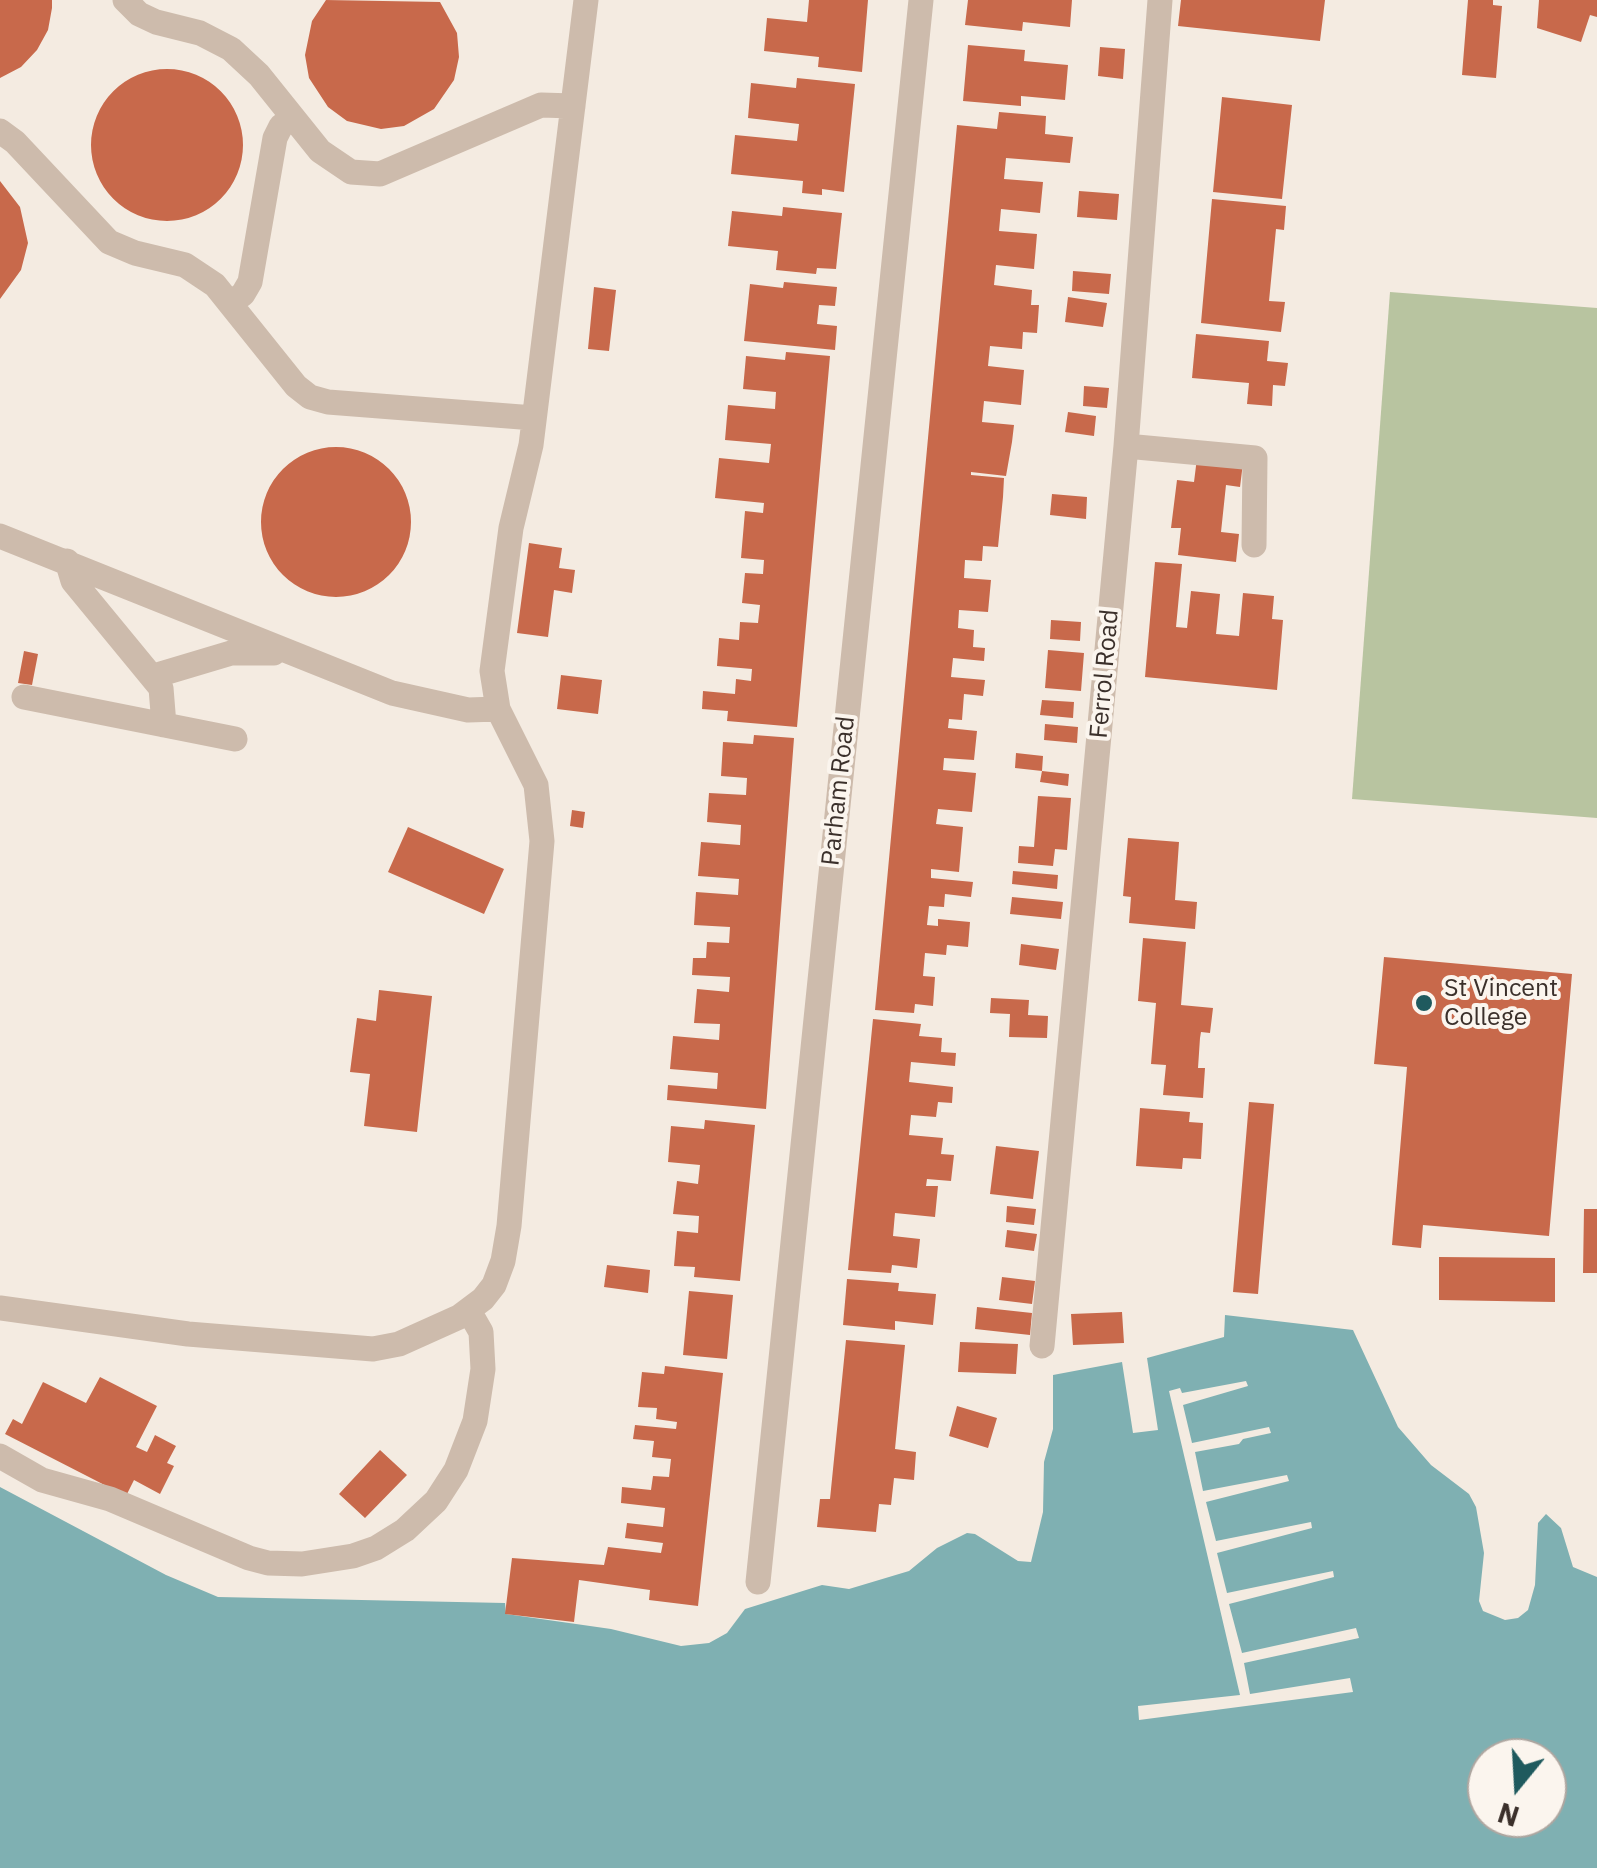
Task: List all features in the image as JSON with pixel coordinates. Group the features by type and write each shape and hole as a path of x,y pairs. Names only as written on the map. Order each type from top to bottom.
{"street":[{"path":"125,0 139,14 156,22 200,34 231,48 336,164 351,172 370,174 397,168 541,106 573,106"},
{"path":"0,1308 149,1330 356,1350 399,1344 468,1311 494,1285 507,1239 541,866 536,785 498,709 492,684 494,654 511,528 529,456 586,0"},
{"name":"Parham Road","path":"758,1582 921,0"},
{"name":"Ferrol Road","path":"1042,1346 1126,446 1160,0"},
{"path":"231,303 250,282 275,138 281,126 293,118"},
{"path":"0,131 109,242 196,271 216,285 296,386 310,397 328,402 534,418"},
{"path":"1126,446 1255,458 1254,545"},
{"path":"0,536 392,693 468,710 498,709"},
{"path":"67,562 72,580 154,676 164,694 164,725"},
{"path":"154,676 185,664 241,652 299,657"},
{"path":"24,698 236,739"},
{"path":"0,1456 42,1480 110,1499 249,1558 302,1564 353,1556 386,1542 412,1524 442,1493 456,1470 475,1422 483,1369 481,1332 468,1311"}],"green space":[{"path":"1390,292 1597,308 1597,818 1352,799"}],"water":[{"path":"1225,1315 1353,1330 1398,1427 1431,1465 1469,1494 1476,1507 1484,1553 1479,1601 1483,1611 1505,1620 1518,1618 1528,1610 1535,1585 1538,1523 1546,1514 1561,1528 1573,1567 1597,1577 1597,1868 0,1868 0,1487 166,1575 218,1597 505,1603 506,1614 611,1629 681,1646 709,1643 727,1633 745,1609 822,1585 849,1589 909,1571 937,1548 967,1533 1018,1561 1031,1562 1043,1512 1044,1462 1053,1429 1053,1375 1122,1362 1133,1433 1158,1430 1147,1358 1224,1337"}],"pier":[{"path":"1246,1381 1248,1386 1183,1405 1192,1443 1269,1427 1271,1433 1195,1452 1203,1491 1287,1475 1289,1481 1206,1502 1216,1541 1311,1522 1312,1528 1217,1553 1227,1593 1333,1571 1334,1577 1229,1604 1242,1653 1356,1628 1359,1638 1244,1663 1250,1694 1350,1678 1353,1692 1139,1720 1138,1706 1240,1695 1169,1391 1180,1388 1182,1393"}],"building":[{"path":"0,0 52,0 52,8 48,30 37,50 21,67 0,78"},
{"path":"326,0 440,2 457,33 459,57 454,80 434,109 404,126 381,129 347,121 328,107 309,78 305,55 312,21"},
{"path":"809,0 868,0 862,72 818,67 819,57 764,51 767,18 807,22"},
{"path":"968,0 1072,0 1070,27 1023,22 1022,31 965,25"},
{"path":"1181,0 1325,0 1320,41 1178,26"},
{"path":"1468,0 1493,0 1493,5 1502,6 1496,78 1462,75"},
{"path":"1539,0 1597,0 1597,17 1590,15 1581,42 1537,28"},
{"path":"968,45 1025,50 1024,61 1068,65 1065,100 1021,96 1021,106 963,101"},
{"path":"1100,47 1125,49 1123,79 1098,76"},
{"path":"167,69 196,75 221,91 237,116 243,145 237,174 221,199 196,215 167,221 138,215 113,199 97,174 91,145 97,116 113,91 138,75"},
{"path":"797,78 855,84 844,192 822,189 822,195 802,193 803,181 731,174 735,135 797,141 799,124 748,118 751,83 796,88"},
{"path":"1222,97 1292,105 1282,199 1213,192"},
{"path":"999,112 1046,116 1045,134 1073,137 1070,163 1006,158 1004,179 1043,182 1040,213 1001,209 999,231 1037,234 1034,269 996,265 994,285 1032,290 1031,305 1039,305 1037,333 1023,332 1022,349 990,346 988,366 1024,370 1021,405 984,401 982,422 1014,425 1006,476 971,472 1004,478 998,547 983,546 982,561 965,560 964,578 991,580 988,612 959,610 958,628 974,630 973,647 985,648 984,661 953,658 951,677 985,680 983,696 964,694 962,720 949,719 948,728 977,731 974,760 944,758 943,770 976,773 972,812 938,809 936,824 963,827 959,872 931,869 931,878 973,882 971,897 945,894 944,907 929,906 927,925 938,926 938,919 970,922 968,947 947,945 946,955 925,953 923,976 935,977 933,1006 915,1004 914,1013 875,1010 957,125 997,129"},
{"path":"0,181 20,207 28,243 21,270 0,299"},
{"path":"1079,191 1119,194 1117,220 1077,217"},
{"path":"1212,199 1286,206 1284,230 1276,229 1269,301 1285,302 1281,332 1201,323"},
{"path":"783,207 842,213 836,269 817,268 816,274 776,270 778,251 728,246 732,211 782,216"},
{"path":"1073,271 1111,274 1109,294 1072,291"},
{"path":"784,282 837,287 835,306 819,305 817,324 837,326 835,350 744,341 750,284 783,288"},
{"path":"594,287 616,290 609,351 588,349"},
{"path":"1068,297 1107,303 1103,327 1065,322"},
{"path":"1196,334 1269,341 1267,361 1288,363 1285,386 1273,385 1272,406 1247,404 1249,383 1192,378"},
{"path":"786,352 830,356 797,727 727,721 728,711 702,709 703,691 735,694 736,679 751,681 752,669 717,666 719,638 739,640 740,622 758,623 760,605 742,603 745,573 763,574 764,560 741,558 745,511 763,513 764,503 715,498 719,458 769,463 771,444 725,440 728,405 775,409 776,392 743,389 746,356 785,360"},
{"path":"1084,386 1109,388 1107,408 1083,406"},
{"path":"1068,412 1096,416 1094,436 1065,432"},
{"path":"336,447 365,453 389,469 405,493 411,522 405,551 389,575 365,591 336,597 307,591 283,575 267,551 261,522 267,493 283,469 307,453"},
{"path":"1197,458 1243,463 1240,487 1226,485 1221,532 1239,534 1236,562 1178,555 1181,528 1171,528 1177,480 1194,482"},
{"path":"1052,494 1087,497 1086,519 1050,515"},
{"path":"529,543 562,548 559,568 575,570 572,593 554,590 548,637 517,633"},
{"path":"1155,562 1182,564 1176,627 1187,628 1191,591 1220,594 1216,634 1239,636 1243,593 1274,596 1272,619 1283,620 1277,690 1145,677"},
{"path":"1051,620 1081,622 1080,641 1050,639"},
{"path":"1048,650 1084,653 1081,691 1045,688"},
{"path":"24,651 38,654 32,685 18,683"},
{"path":"561,675 602,680 598,714 557,709"},
{"path":"1042,700 1074,702 1073,718 1040,715"},
{"path":"1045,724 1078,727 1077,743 1044,740"},
{"path":"754,735 794,738 766,1109 667,1100 668,1085 717,1089 718,1073 670,1069 673,1036 719,1040 720,1024 694,1023 697,989 729,992 730,977 692,975 693,958 706,958 707,942 729,943 730,927 694,925 696,892 738,895 739,879 698,876 701,842 740,845 741,825 707,822 709,793 746,795 747,778 721,776 723,742 753,744"},
{"path":"1016,753 1043,756 1042,771 1015,768"},
{"path":"1042,771 1069,774 1068,786 1040,782"},
{"path":"1038,796 1071,798 1067,850 1055,849 1053,866 1018,863 1019,846 1034,847"},
{"path":"572,810 585,812 583,828 570,826"},
{"path":"408,827 504,869 484,914 388,872"},
{"path":"1128,838 1179,842 1175,900 1197,902 1195,929 1129,923 1131,897 1123,896"},
{"path":"1013,871 1058,875 1057,889 1012,884"},
{"path":"1012,897 1063,902 1061,919 1010,914"},
{"path":"1143,938 1186,942 1181,1005 1213,1008 1210,1033 1201,1032 1200,1038 1198,1068 1205,1068 1203,1098 1163,1095 1166,1065 1151,1064 1156,1003 1138,1001"},
{"path":"1021,944 1059,949 1056,970 1019,965"},
{"path":"1384,957 1572,974 1549,1236 1423,1225 1421,1248 1392,1245 1407,1067 1374,1064"},
{"path":"379,990 432,996 417,1132 364,1126 370,1074 350,1072 357,1018 376,1021"},
{"path":"991,998 1029,1000 1028,1015 1048,1016 1047,1038 1009,1037 1010,1014 990,1013"},
{"path":"873,1019 921,1024 919,1036 942,1038 941,1052 956,1053 955,1066 911,1062 909,1082 953,1087 952,1103 938,1102 936,1117 911,1115 909,1135 943,1138 941,1154 954,1155 951,1181 927,1179 926,1186 938,1186 935,1217 895,1213 893,1236 920,1239 917,1268 892,1265 891,1273 848,1270"},
{"path":"1249,1102 1274,1104 1258,1294 1233,1292"},
{"path":"1140,1108 1190,1112 1189,1122 1203,1123 1201,1159 1183,1158 1182,1169 1136,1166"},
{"path":"705,1120 755,1125 740,1281 694,1277 695,1267 674,1266 677,1231 698,1233 699,1216 673,1214 677,1181 698,1184 700,1165 668,1162 671,1126 704,1129"},
{"path":"996,1146 1039,1151 1033,1199 990,1194"},
{"path":"1007,1206 1036,1209 1034,1225 1006,1222"},
{"path":"1584,1209 1597,1209 1597,1273 1583,1273"},
{"path":"1007,1230 1037,1234 1034,1251 1005,1247"},
{"path":"1439,1257 1555,1258 1555,1302 1439,1300"},
{"path":"607,1265 650,1270 648,1293 604,1287"},
{"path":"1002,1277 1035,1281 1032,1304 999,1300"},
{"path":"847,1279 899,1283 898,1291 936,1294 933,1325 895,1321 895,1330 843,1325"},
{"path":"689,1291 733,1295 727,1359 683,1355"},
{"path":"977,1307 1032,1313 1030,1335 975,1329"},
{"path":"1122,1312 1124,1343 1073,1345 1071,1314"},
{"path":"846,1340 905,1345 895,1449 916,1452 914,1480 894,1478 891,1505 879,1504 876,1532 817,1527 820,1499 830,1499"},
{"path":"960,1342 1018,1344 1016,1374 958,1372"},
{"path":"665,1366 723,1373 698,1606 649,1600 650,1590 579,1580 574,1622 505,1614 512,1558 604,1565 608,1547 661,1553 663,1543 625,1538 627,1523 663,1527 665,1508 621,1503 622,1487 651,1490 653,1476 669,1477 671,1459 652,1457 654,1441 633,1439 635,1425 676,1429 677,1422 656,1419 657,1408 638,1407 642,1372 664,1374"},
{"path":"100,1377 157,1406 136,1447 147,1452 155,1435 176,1446 167,1463 174,1466 160,1494 134,1480 126,1496 5,1434 13,1419 22,1424 43,1382 86,1403"},
{"path":"957,1406 997,1418 988,1448 949,1436"},
{"path":"380,1450 407,1475 365,1518 339,1494"}],"place":[{"name":"St Vincent College","path":"1424,1003"}]}
